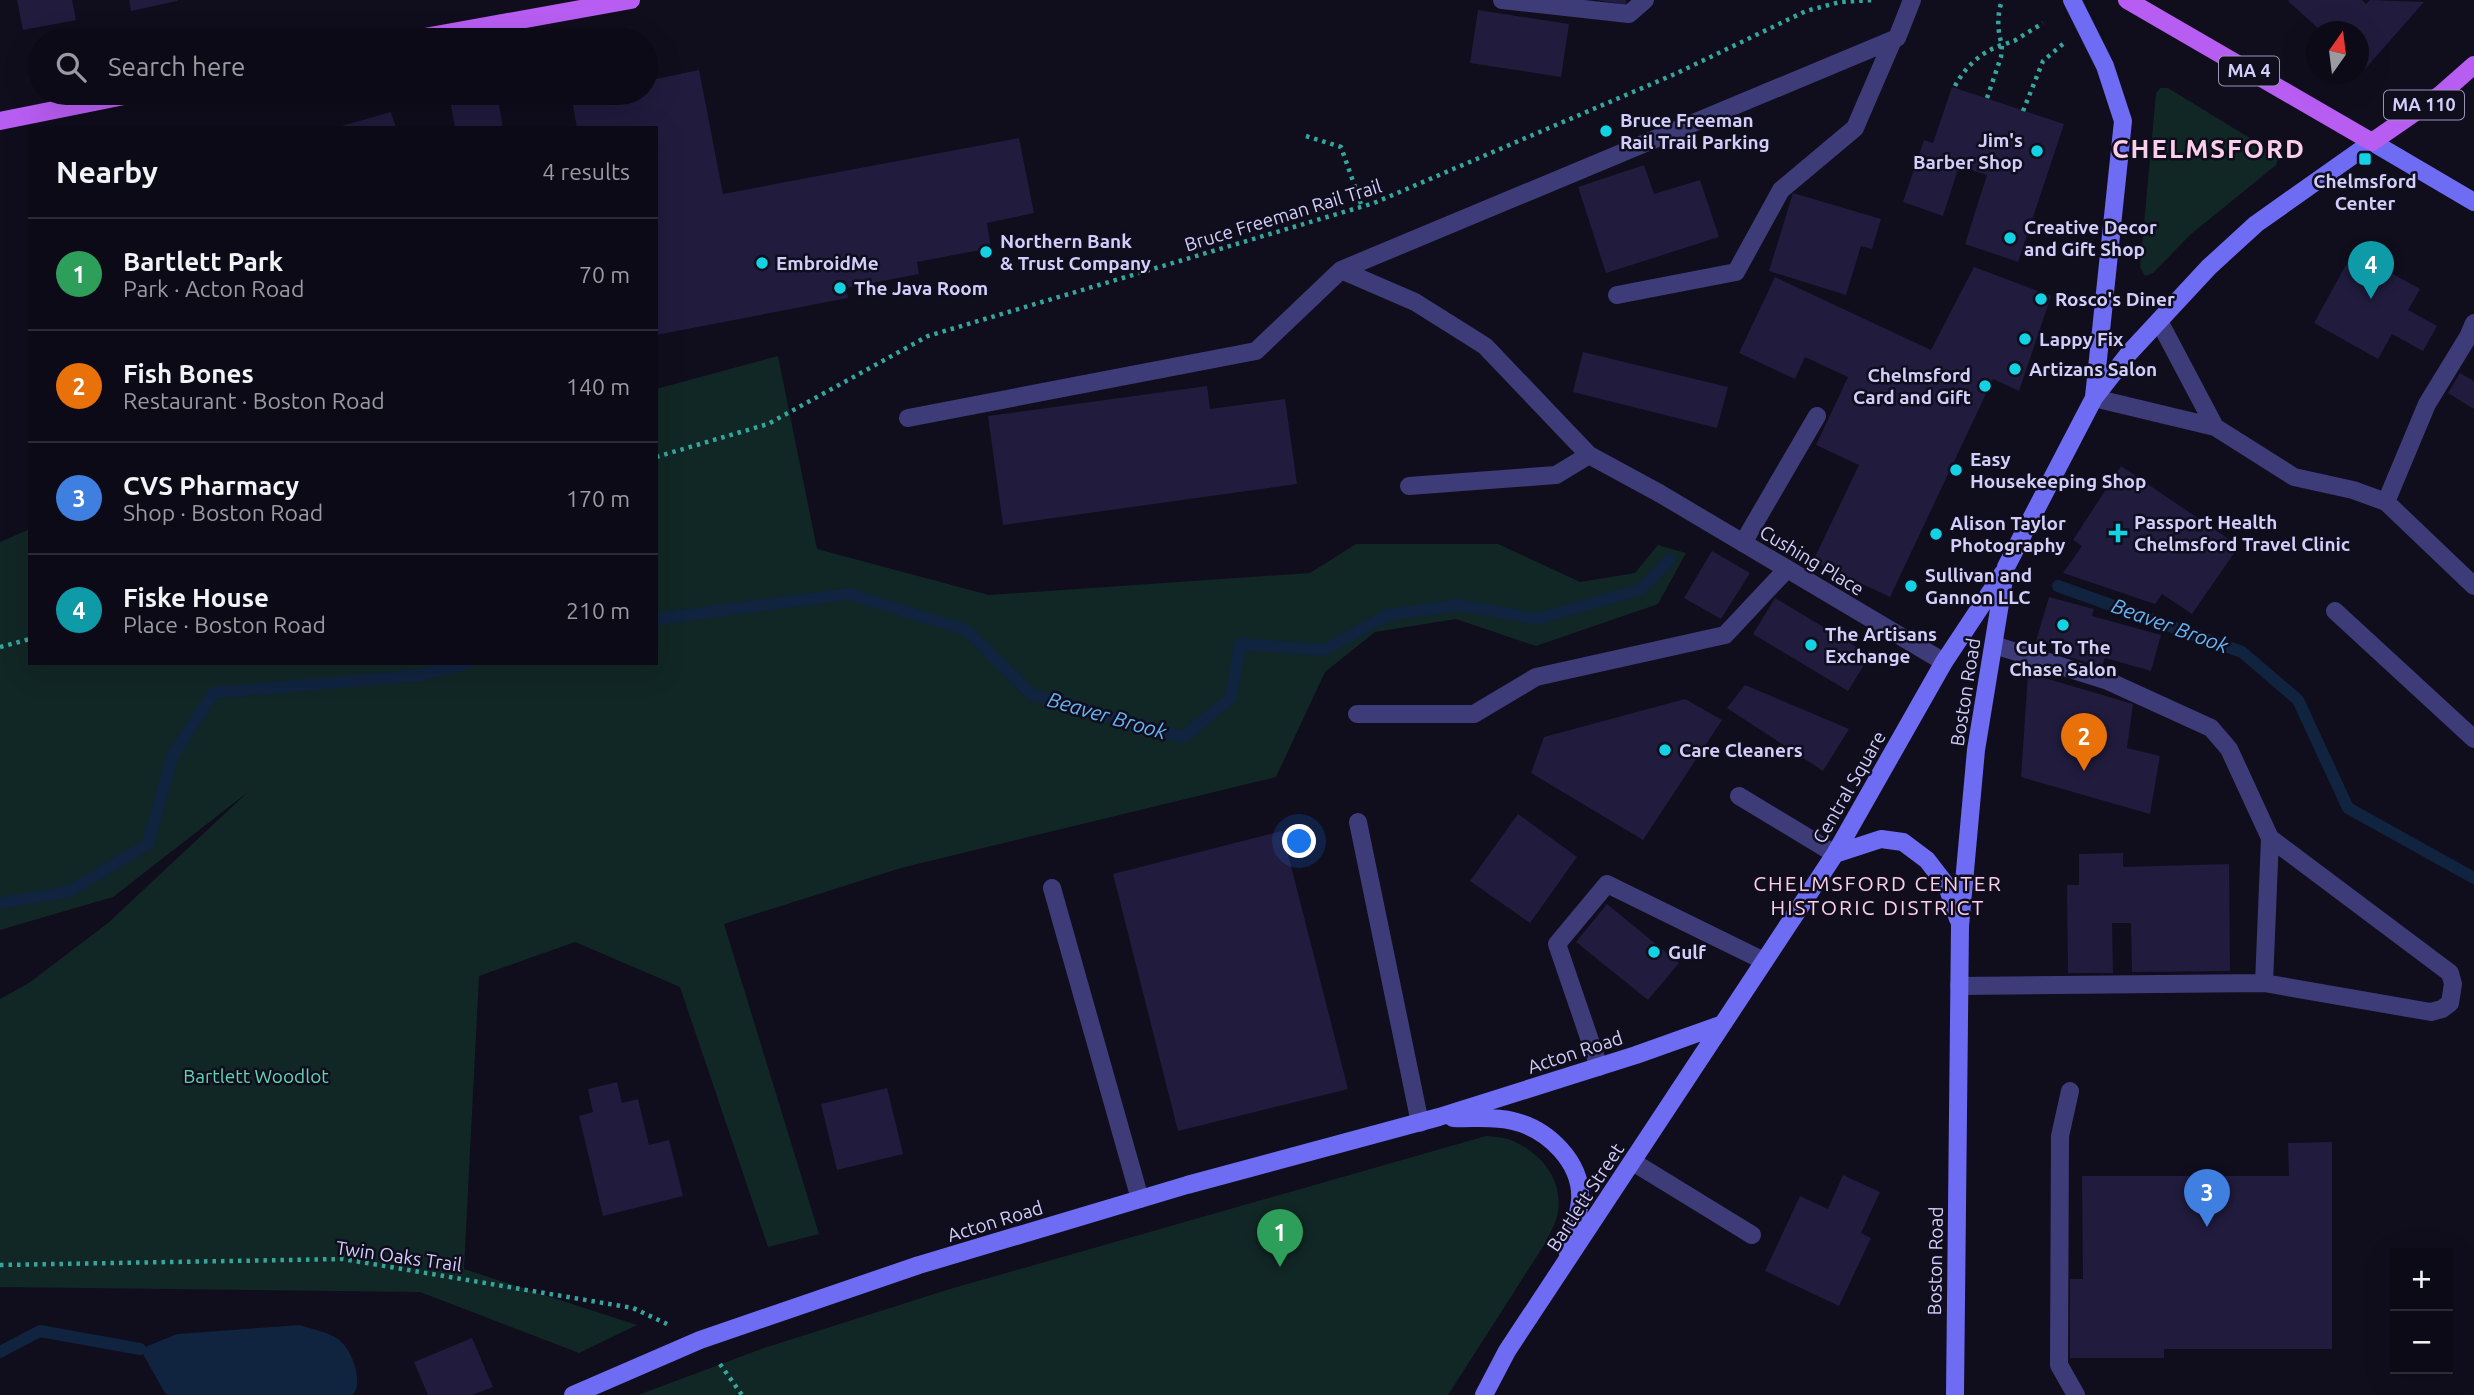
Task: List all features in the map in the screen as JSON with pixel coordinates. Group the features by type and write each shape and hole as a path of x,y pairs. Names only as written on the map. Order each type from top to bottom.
{"main road":[{"path":"475,28 631,0"},
{"path":"2072,0 2105,66 2123,121 2094,398"},
{"name":"MA 4","path":"2127,0 2372,142"},
{"name":"MA 110","path":"2372,142 2440,94 2474,65"},
{"path":"0,121 79,105"},
{"path":"2372,142 2474,202"},
{"name":"Boston Road","path":"1955,1395 1960,926 1976,750 2006,567 2094,398 2130,352 2209,267 2256,224 2372,142"},
{"name":"Central Square","path":"1723,1024 1835,854 1944,662 2006,567"},
{"path":"1835,854 1881,839 1903,842 1927,860 1947,886 1960,926"},
{"name":"Acton Road","path":"573,1395 701,1340 919,1265 1140,1199 1439,1118 1723,1024"},
{"name":"Bartlett Street","path":"1484,1395 1507,1351 1723,1024"},
{"name":"Acton Road","path":"1439,1118 1510,1120 1527,1125 1561,1149 1578,1182 1580,1200 1565,1266"}],"street":[{"path":"1502,0 1629,14 1645,0"},
{"path":"908,418 1256,351 1341,270 1893,40 1897,38 1912,0"},
{"path":"1617,295 1736,272 1781,190 1855,128 1893,40"},
{"name":"Cushing Place","path":"1341,270 1415,302 1485,346 1589,455 1659,493 1944,662"},
{"path":"2159,321 2215,427"},
{"path":"2386,502 2427,404 2474,323"},
{"path":"2094,398 2215,427 2294,477 2353,489 2386,502 2474,586"},
{"path":"1743,543 1817,416"},
{"path":"1409,486 1556,475 1589,455"},
{"path":"1357,714 1474,714 1536,677 1725,635 1787,569"},
{"path":"2335,611 2474,739"},
{"path":"1994,645 2108,681 2211,728 2229,750 2270,838 2264,983"},
{"path":"1739,796 1835,854"},
{"path":"1359,822 1420,1123"},
{"path":"1959,986 2264,983 2431,1012 2450,1003 2453,984 2450,973 2270,838"},
{"path":"1599,1067 1557,944 1607,884 1765,961"},
{"path":"1052,888 1140,1199"},
{"path":"2070,1091 2060,1136 2059,1364 2076,1395"},
{"path":"1633,1162 1752,1235"}],"path":[{"name":"Bruce Freeman Rail Trail","path":"658,456 768,424 928,336 1362,207 1675,74 1806,11 1840,2 1874,0"},
{"path":"1987,98 2001,57 1998,13 2002,0"},
{"path":"1955,86 1961,75 1988,49 2014,41 2043,23"},
{"path":"2023,111 2043,61 2064,44"},
{"path":"1306,136 1341,147 1362,207"},
{"path":"0,648 28,640"},
{"name":"Twin Oaks Trail","path":"0,1265 343,1259 633,1308 701,1340"},
{"path":"701,1340 742,1395"}],"green space":[{"path":"2160,88 2168,88 2276,154 2278,160 2276,165 2190,235 2153,273 2145,276 2140,267 2156,94"},
{"name":"Bartlett Woodlot","path":"778,356 817,549 989,595 1310,573 1356,544 1498,544 1580,582 1635,573 1658,545 1686,553 1658,604 1536,646 1456,619 1375,632 1325,672 1276,777 901,868 724,924 819,1234 768,1247 680,987 575,942 479,976 464,1269 637,1325 579,1353 420,1292 0,1287 0,999 29,983 108,923 248,792 113,897 0,930 0,542 28,530 28,665 658,665 658,388"},
{"path":"1486,1136 1510,1140 1534,1154 1555,1183 1559,1207 1544,1245 1448,1395 638,1395 764,1348 950,1289"}],"water":[{"path":"300,1325 330,1334 348,1350 357,1374 353,1395 168,1395 140,1349 177,1334"}],"building":[{"path":"17,0 72,0 76,20 23,30"},
{"path":"129,0 177,0 177,1 131,11"},
{"path":"1596,0 1626,0 1626,5"},
{"path":"2362,0 2366,4 2370,0 2424,2 2369,64 2369,21 2310,21 2288,1"},
{"path":"1478,10 1569,24 1561,77 1470,63"},
{"path":"699,70 723,194 1019,138 1034,213 987,223 991,248 917,262 919,274 846,288 848,298 658,335 658,126 577,126 573,105 658,105 658,79"},
{"path":"1952,87 2064,124 2018,262 1965,244 1987,175 1959,166 1943,216 1903,202 1924,140 1933,143"},
{"path":"451,105 499,105 503,126 455,126"},
{"path":"391,112 395,126 342,126"},
{"path":"1644,165 1654,194 1700,180 1719,237 1606,273 1578,187"},
{"path":"1793,193 1881,219 1872,249 1861,246 1846,295 1769,271"},
{"path":"2353,252 2420,289 2408,310 2437,326 2423,351 2392,334 2378,359 2314,323"},
{"path":"1974,267 2051,296 2019,391 1993,379 1890,597 1813,561 1859,465 1816,445 1848,377 1805,357 1795,379 1739,353 1775,277 1931,350"},
{"path":"1583,352 1728,387 1717,428 1573,392"},
{"path":"2460,373 2474,381 2474,409 2448,393"},
{"path":"1207,386 1210,409 1285,399 1297,484 1003,525 988,416"},
{"path":"2121,466 2239,546 2192,614 2162,594 2155,604 2063,573 2082,546 2073,540"},
{"path":"1712,551 1750,573 1721,619 1684,598"},
{"path":"2049,597 2094,609 2092,616 2161,635 2151,671 2105,658 2102,667 2055,653 2057,647 2036,641"},
{"path":"1775,598 1870,655 1848,691 1753,634"},
{"path":"2028,673 2133,704 2127,748 2160,756 2150,814 2021,777"},
{"path":"1745,685 1849,729 1823,771 1727,708"},
{"path":"1685,699 1722,720 1643,840 1531,773 1544,737"},
{"path":"1518,814 1577,857 1530,923 1470,881"},
{"path":"1282,831 1348,1089 1178,1131 1113,874"},
{"path":"2123,853 2123,867 2229,864 2230,971 2132,972 2131,923 2112,923 2113,973 2068,973 2067,885 2079,885 2079,854"},
{"path":"1607,904 1679,963 1648,1000 1576,942"},
{"path":"617,1082 622,1103 638,1099 649,1145 669,1140 683,1196 603,1216 579,1116 593,1112 588,1089"},
{"path":"887,1088 903,1154 837,1170 821,1104"},
{"path":"2332,1142 2332,1349 2164,1349 2164,1358 2070,1358 2070,1279 2083,1279 2082,1176 2289,1176 2288,1143"},
{"path":"1843,1175 1880,1192 1861,1233 1871,1238 1839,1306 1765,1271 1800,1196 1828,1209"},
{"path":"472,1338 493,1387 472,1395 428,1395 414,1362"}],"waterway":[{"name":"Beaver Brook","path":"658,619 849,594 966,630 1031,694 1183,737 1231,698 1240,644 1324,650 1388,615 1459,605 1537,619 1642,589 1670,559"},
{"name":"Beaver Brook","path":"2058,586 2242,652 2298,700 2348,808 2474,878"},
{"name":"Beaver Brook","path":"0,903 68,892 148,844 172,757 213,693 421,675 460,665"},
{"path":"0,1352 40,1331 140,1349"}],"place":[{"name":"Bruce Freeman Rail Trail Parking","path":"1606,131"},
{"name":"Jim's Barber Shop","path":"2037,151"},
{"name":"Chelmsford Center","path":"2365,159"},
{"name":"Creative Decor and Gift Shop","path":"2010,238"},
{"name":"Northern Bank & Trust Company","path":"986,252"},
{"name":"EmbroidMe","path":"762,263"},
{"name":"The Java Room","path":"840,288"},
{"name":"Rosco's Diner","path":"2041,299"},
{"name":"Fiske House","path":"2371,299"},
{"name":"Lappy Fix","path":"2025,339"},
{"name":"Artizans Salon","path":"2015,369"},
{"name":"Chelmsford Card and Gift","path":"1985,386"},
{"name":"Easy Housekeeping Shop","path":"1956,470"},
{"name":"Passport Health Chelmsford Travel Clinic","path":"2118,533"},
{"name":"Alison Taylor Photography","path":"1936,534"},
{"name":"Sullivan and Gannon LLC","path":"1911,586"},
{"name":"Cut To The Chase Salon","path":"2063,625"},
{"name":"The Artisans Exchange","path":"1811,645"},
{"name":"Care Cleaners","path":"1665,750"},
{"name":"Fish Bones","path":"2084,771"},
{"name":"Gulf","path":"1654,952"},
{"name":"CVS Pharmacy","path":"2207,1227"},
{"name":"Bartlett Park","path":"1280,1267"}],"district":[{"name":"CHELMSFORD","path":"2209,149"},
{"name":"CHELMSFORD CENTER HISTORIC DISTRICT","path":"1878,896"}]}
